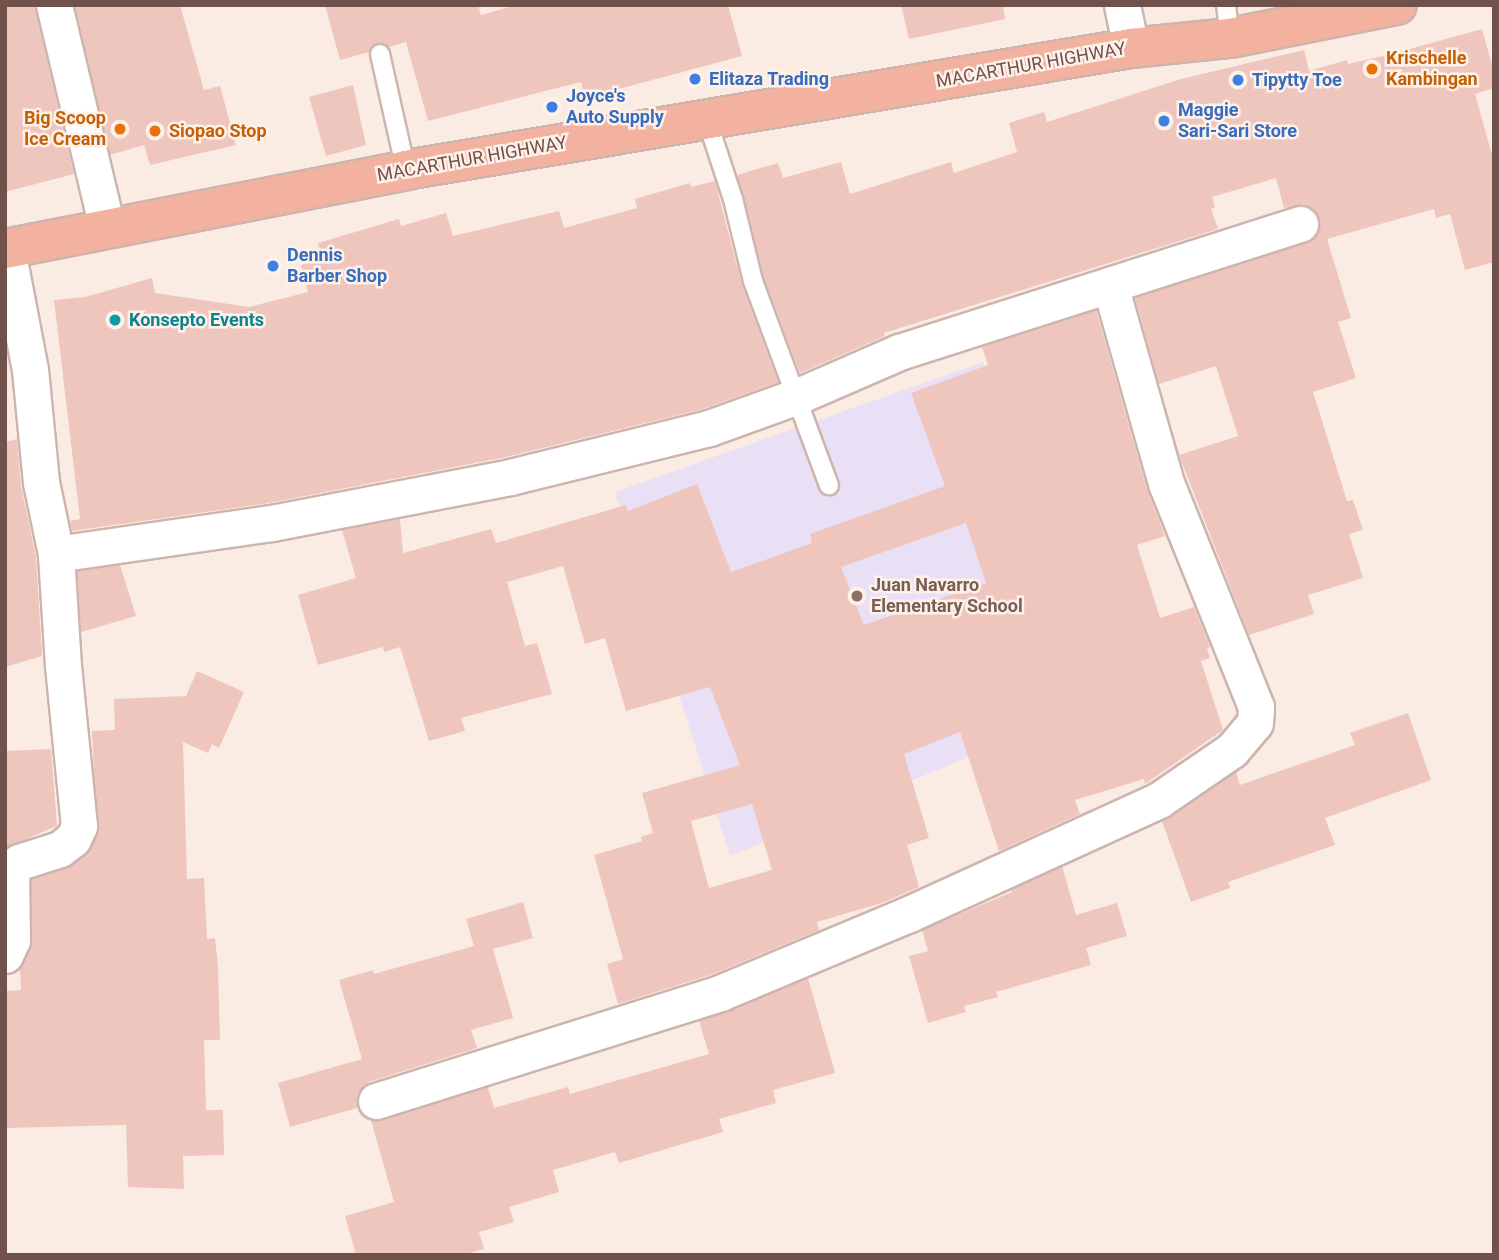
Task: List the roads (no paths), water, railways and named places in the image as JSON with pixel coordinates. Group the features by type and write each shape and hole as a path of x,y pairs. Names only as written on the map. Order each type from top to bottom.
{"highway":[{"name":"MACARTHUR HIGHWAY","path":"6,249 406,170 1130,48 1228,22 1397,5"}],"street":[{"path":"54,5 107,227"},
{"path":"1122,5 1130,48"},
{"path":"56,554 272,523 510,477 709,428 798,396 899,352 1300,224"},
{"path":"5,955 12,940 11,872 19,862 60,849 73,839 79,826 56,554 41,482 30,370 6,249"},
{"path":"376,1101 745,982 909,914 1159,800 1232,750 1255,723 1256,706 1166,483 1110,285"}],"lane":[{"path":"380,54 406,170"},
{"path":"707,120 733,199 753,281 829,485"}],"place":[{"name":"Krischelle Kambingan","path":"1372,69"},
{"name":"Elitaza Trading","path":"695,79"},
{"name":"Tipytty Toe","path":"1238,80"},
{"name":"Joyce's Auto Supply","path":"552,107"},
{"name":"Maggie Sari-Sari Store","path":"1164,121"},
{"name":"Big Scoop Ice Cream","path":"120,129"},
{"name":"Siopao Stop","path":"155,131"},
{"name":"Dennis Barber Shop","path":"273,266"},
{"name":"Konsepto Events","path":"115,320"},
{"name":"Juan Navarro Elementary School","path":"857,596"}]}
